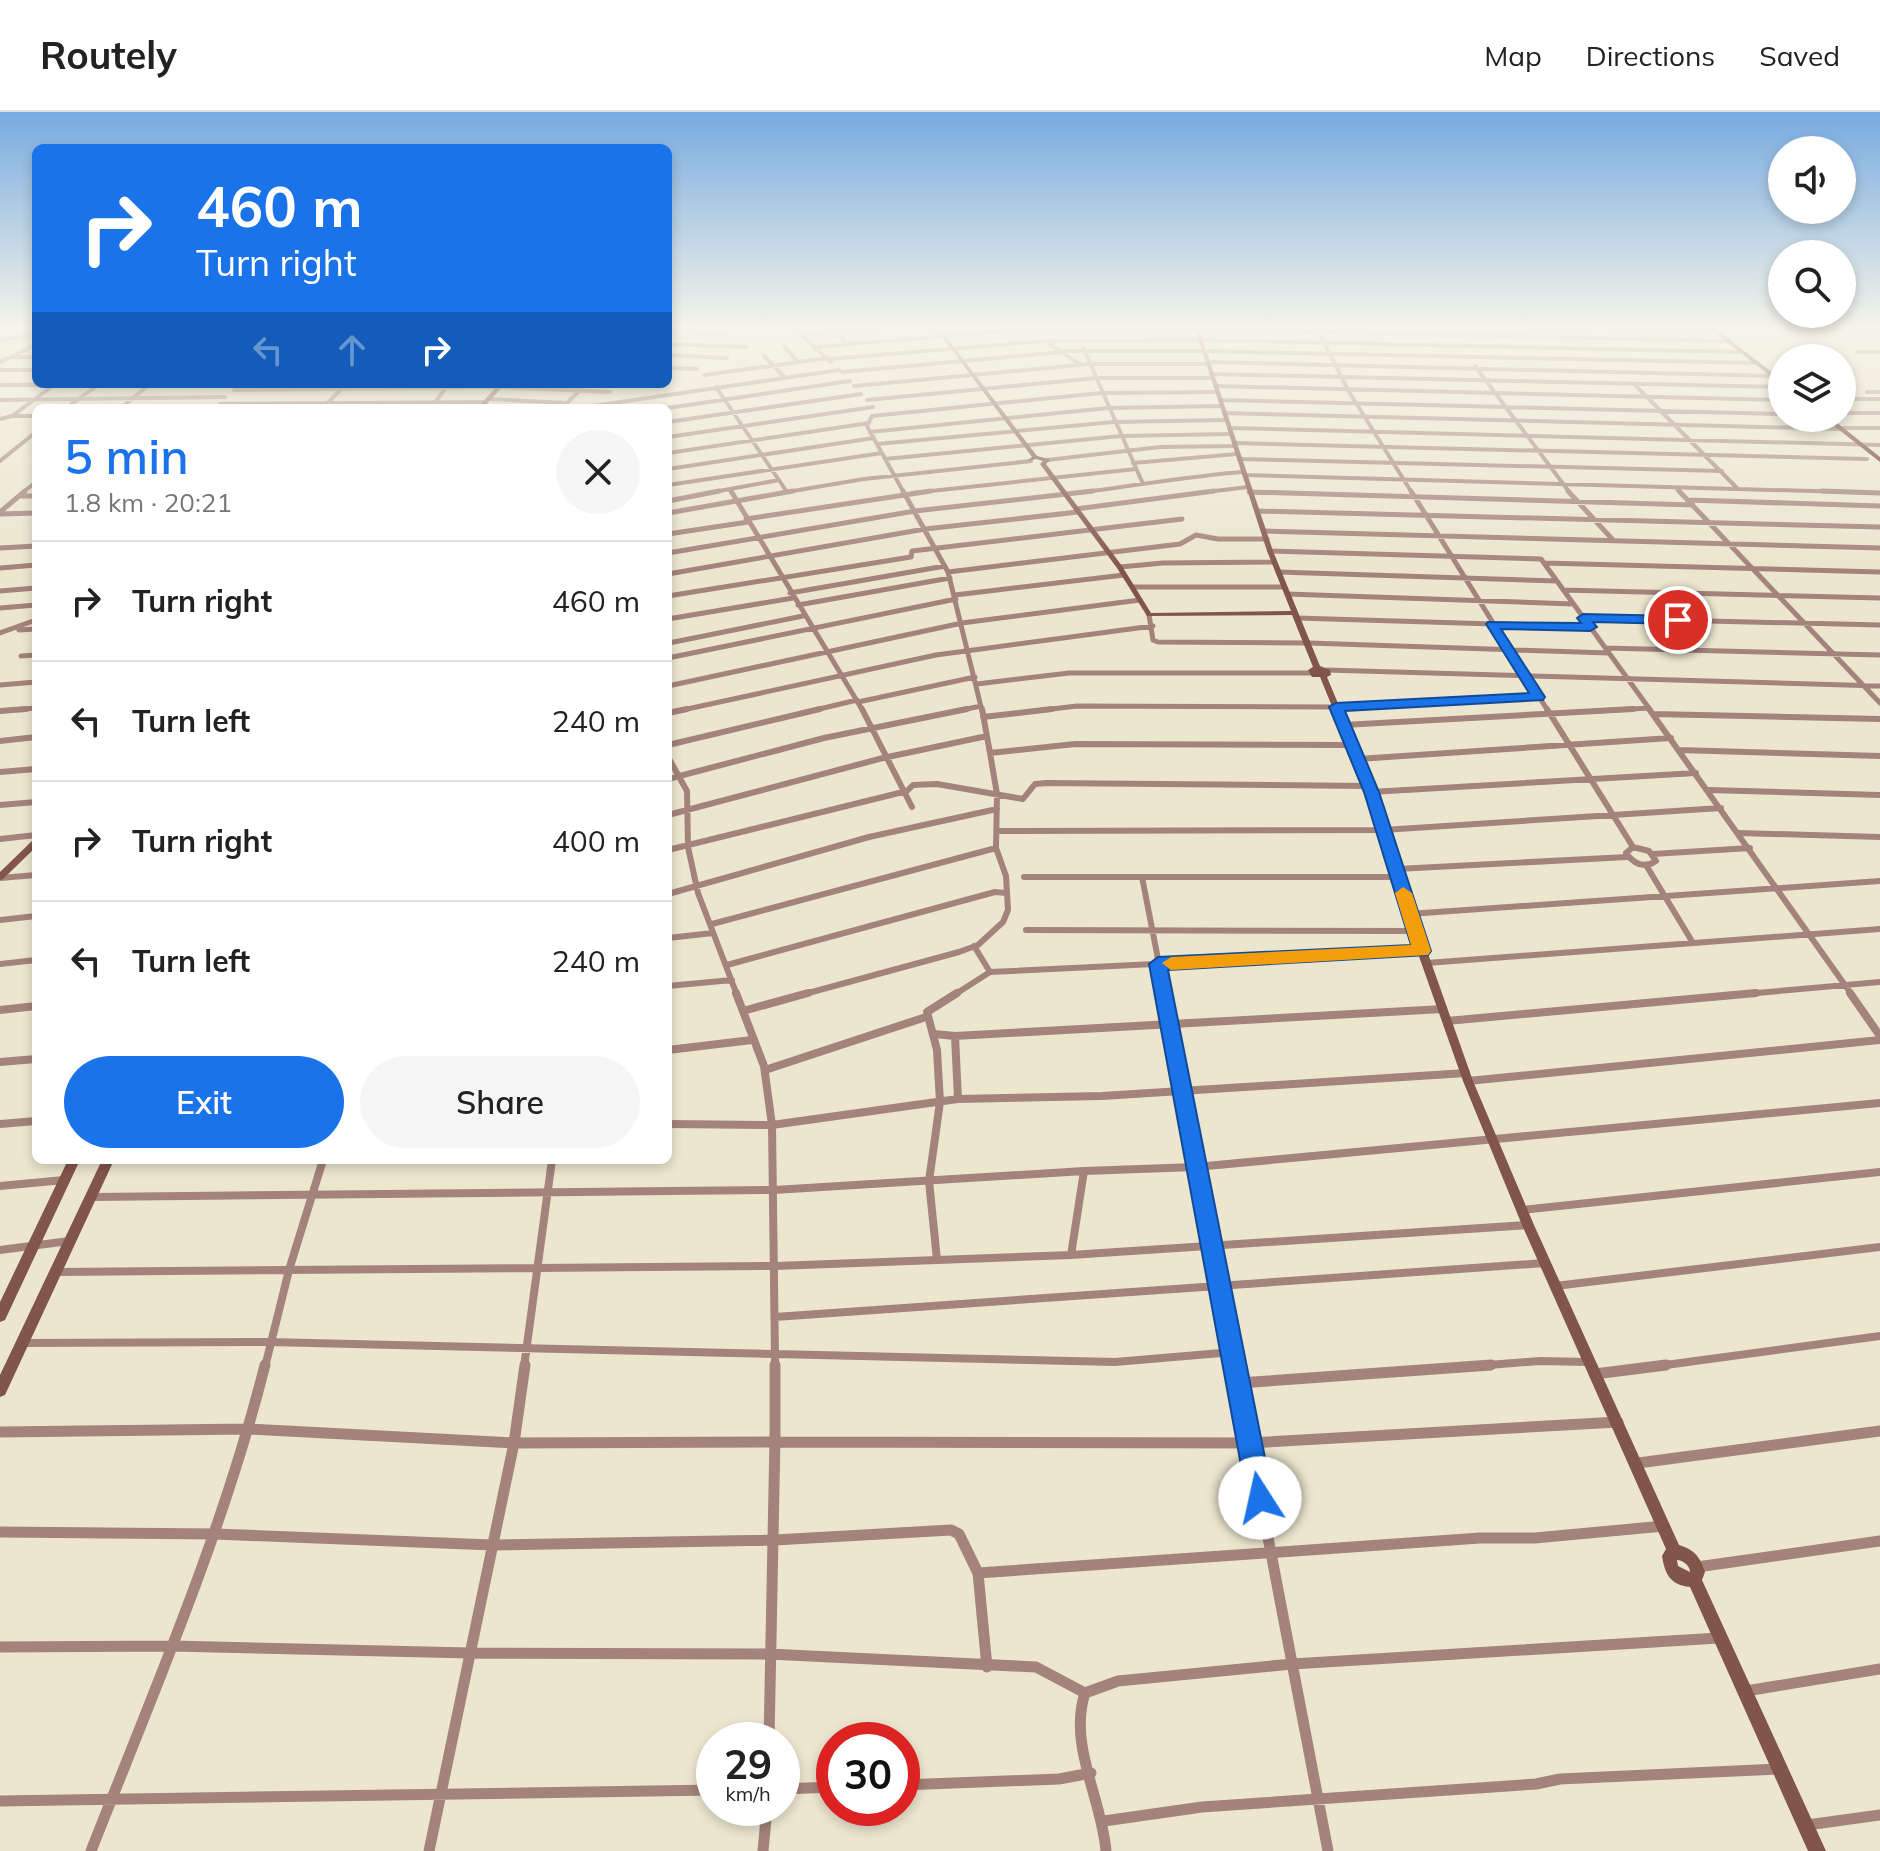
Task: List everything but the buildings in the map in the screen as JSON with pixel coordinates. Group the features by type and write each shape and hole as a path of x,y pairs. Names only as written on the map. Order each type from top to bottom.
{"main road":[{"path":"998,407 1027,445 1033,459 1045,462 1065,495 1134,587 1149,615 1296,616"},
{"path":"1222,407 1274,562 1370,789 1409,914 1467,1077 1528,1225 1588,1362 1638,1463 1675,1552"},
{"path":"1845,432 1880,460"},
{"path":"0,878 32,846"},
{"path":"0,1316 72,1164"},
{"path":"0,1390 106,1164"},
{"path":"1675,1552 1669,1556 1672,1570 1686,1580 1696,1573"},
{"path":"1675,1552 1690,1557 1719,1638 1817,1851"}],"street":[{"path":"12,416 24,407"},
{"path":"730,407 787,492"},
{"path":"672,421 767,407"},
{"path":"672,436 872,407"},
{"path":"873,407 880,415"},
{"path":"743,1011 974,946 1003,922 1008,910 1006,876 996,848 999,831 997,794 987,736 948,572 874,438 869,423 872,416 955,407"},
{"path":"874,438 1016,430 1277,407"},
{"path":"1359,407 1633,847 1653,854 1750,848"},
{"path":"1505,407 1576,502 1589,517 1599,521 1613,540"},
{"path":"1511,407 1768,414"},
{"path":"1657,407 1738,489"},
{"path":"1108,408 1143,484"},
{"path":"672,468 1006,418 1108,408 1768,427"},
{"path":"1856,413 1880,413"},
{"path":"0,418 32,416"},
{"path":"672,452 869,423"},
{"path":"1856,428 1880,428"},
{"path":"672,484 884,456 1121,436 1230,431 1880,445"},
{"path":"0,461 32,435"},
{"path":"1045,462 1128,451 1234,444 1867,459"},
{"path":"1133,463 1238,456 1722,471"},
{"path":"672,512 895,476 1033,459"},
{"path":"672,533 905,494 1136,469"},
{"path":"672,552 915,511 1065,495 1178,477 1244,474 1880,493"},
{"path":"672,500 779,480"},
{"path":"0,513 32,486"},
{"path":"1676,488 1880,703"},
{"path":"730,490 803,616 858,701 907,791 912,807"},
{"path":"672,573 925,529 1249,490 1576,502 1880,506"},
{"path":"20,496 32,496"},
{"path":"1872,505 1880,512"},
{"path":"1257,511 1880,527"},
{"path":"0,513 32,513"},
{"path":"672,595 911,557 912,551 1182,519"},
{"path":"672,618 948,572 1180,544 1196,535 1218,539 1266,535 1437,535 1880,548"},
{"path":"0,548 32,546"},
{"path":"672,1124 772,1125 958,1099 1467,1077 1880,1038 1750,848 1541,559 1270,551"},
{"path":"1120,567 1163,563 1274,562"},
{"path":"1544,563 1880,572"},
{"path":"0,568 32,565"},
{"path":"798,605 948,572"},
{"path":"1278,572 1557,581"},
{"path":"672,657 955,597 1124,575"},
{"path":"1134,587 1573,604"},
{"path":"0,591 32,588"},
{"path":"1563,590 1880,598"},
{"path":"672,685 962,623 1140,600"},
{"path":"0,608 32,605"},
{"path":"1149,615 1153,640 1158,642 1880,655"},
{"path":"672,641 803,616"},
{"path":"1296,616 1590,627"},
{"path":"1583,618 1880,625"},
{"path":"0,633 32,621"},
{"path":"672,712 968,650 1153,626"},
{"path":"9,630 32,629"},
{"path":"21,656 32,655"},
{"path":"672,744 858,701 976,681 1069,673 1320,672 1880,686"},
{"path":"0,685 32,682"},
{"path":"983,717 1077,706 1336,707 1538,697"},
{"path":"672,778 824,738 981,706"},
{"path":"0,711 32,708"},
{"path":"1343,725 1651,711 1880,719"},
{"path":"672,814 887,757 987,736"},
{"path":"0,741 32,737"},
{"path":"1358,759 1671,738"},
{"path":"990,753 1075,744 1351,745"},
{"path":"1679,750 1880,756"},
{"path":"672,763 687,791 688,847 697,888 765,1070 772,1125 776,1266 775,1540 769,1722"},
{"path":"0,772 32,769"},
{"path":"672,849 907,791 913,785 928,784 1023,799 1035,784 1047,783 1370,789 1696,773"},
{"path":"1708,790 1880,795"},
{"path":"0,805 32,802"},
{"path":"999,831 1383,830 1721,808"},
{"path":"672,893 869,837 997,809"},
{"path":"1739,833 1880,837"},
{"path":"0,839 32,835"},
{"path":"1627,857 1627,851 1633,847"},
{"path":"672,937 712,929 996,848"},
{"path":"1646,865 1654,863 1653,854"},
{"path":"1024,877 1398,873 1627,857 1646,865 1693,943"},
{"path":"0,878 32,875"},
{"path":"1142,877 1328,1851"},
{"path":"1409,914 1880,881"},
{"path":"727,965 995,892 1006,893"},
{"path":"0,920 32,916"},
{"path":"1427,963 1880,929"},
{"path":"1026,930 1415,931"},
{"path":"974,946 990,972"},
{"path":"937,1260 929,1181 940,1102 934,1034 926,1017 927,1012 990,972 1422,951"},
{"path":"0,964 32,960"},
{"path":"672,986 732,980"},
{"path":"934,1034 955,1036 1169,1024 1445,1015 1880,982"},
{"path":"0,1010 32,1006"},
{"path":"765,1070 926,1017"},
{"path":"955,1036 958,1099"},
{"path":"672,1050 752,1040"},
{"path":"0,1062 32,1059"},
{"path":"91,1197 774,1190 1196,1167 1880,1103"},
{"path":"0,1124 32,1121"},
{"path":"91,1851 215,1534 249,1429 269,1342 322,1164"},
{"path":"429,1851 514,1443 552,1164"},
{"path":"1071,1255 1084,1171"},
{"path":"1522,1210 1880,1172"},
{"path":"0,1186 64,1180"},
{"path":"57,1272 776,1266 1071,1255 1528,1225"},
{"path":"0,1250 71,1241"},
{"path":"1555,1286 1880,1247"},
{"path":"775,1317 1545,1263"},
{"path":"1595,1374 1880,1336"},
{"path":"23,1343 269,1342 1115,1362 1233,1352"},
{"path":"1239,1383 1540,1361 1588,1362"},
{"path":"0,1432 249,1429 514,1443 1250,1443 1618,1422"},
{"path":"1638,1463 1880,1431"},
{"path":"978,1573 1480,1538 1535,1538 1666,1526"},
{"path":"0,1532 215,1534 492,1545 775,1540 951,1530 959,1534 978,1573 987,1667"},
{"path":"1696,1573 1880,1541"},
{"path":"1106,1851 1104,1821 1080,1728 1079,1705 1085,1693 1118,1681 1292,1664 1719,1638"},
{"path":"0,1647 172,1646 470,1653 769,1654 1036,1667 1085,1693"},
{"path":"1744,1692 1880,1669"},
{"path":"1104,1821 1202,1807 1536,1784 1560,1779 1780,1769"},
{"path":"920,1784 1059,1779 1091,1773"},
{"path":"0,1801 696,1790"},
{"path":"1805,1825 1880,1815"},
{"path":"763,1851 765,1826"}],"slow traffic":[{"path":"1171,963 1422,951 1403,893"}],"route":[{"path":"1260,1498 1158,964 1422,951 1371,792 1336,707 1538,697 1492,624 1590,627 1583,618 1678,620"}]}
